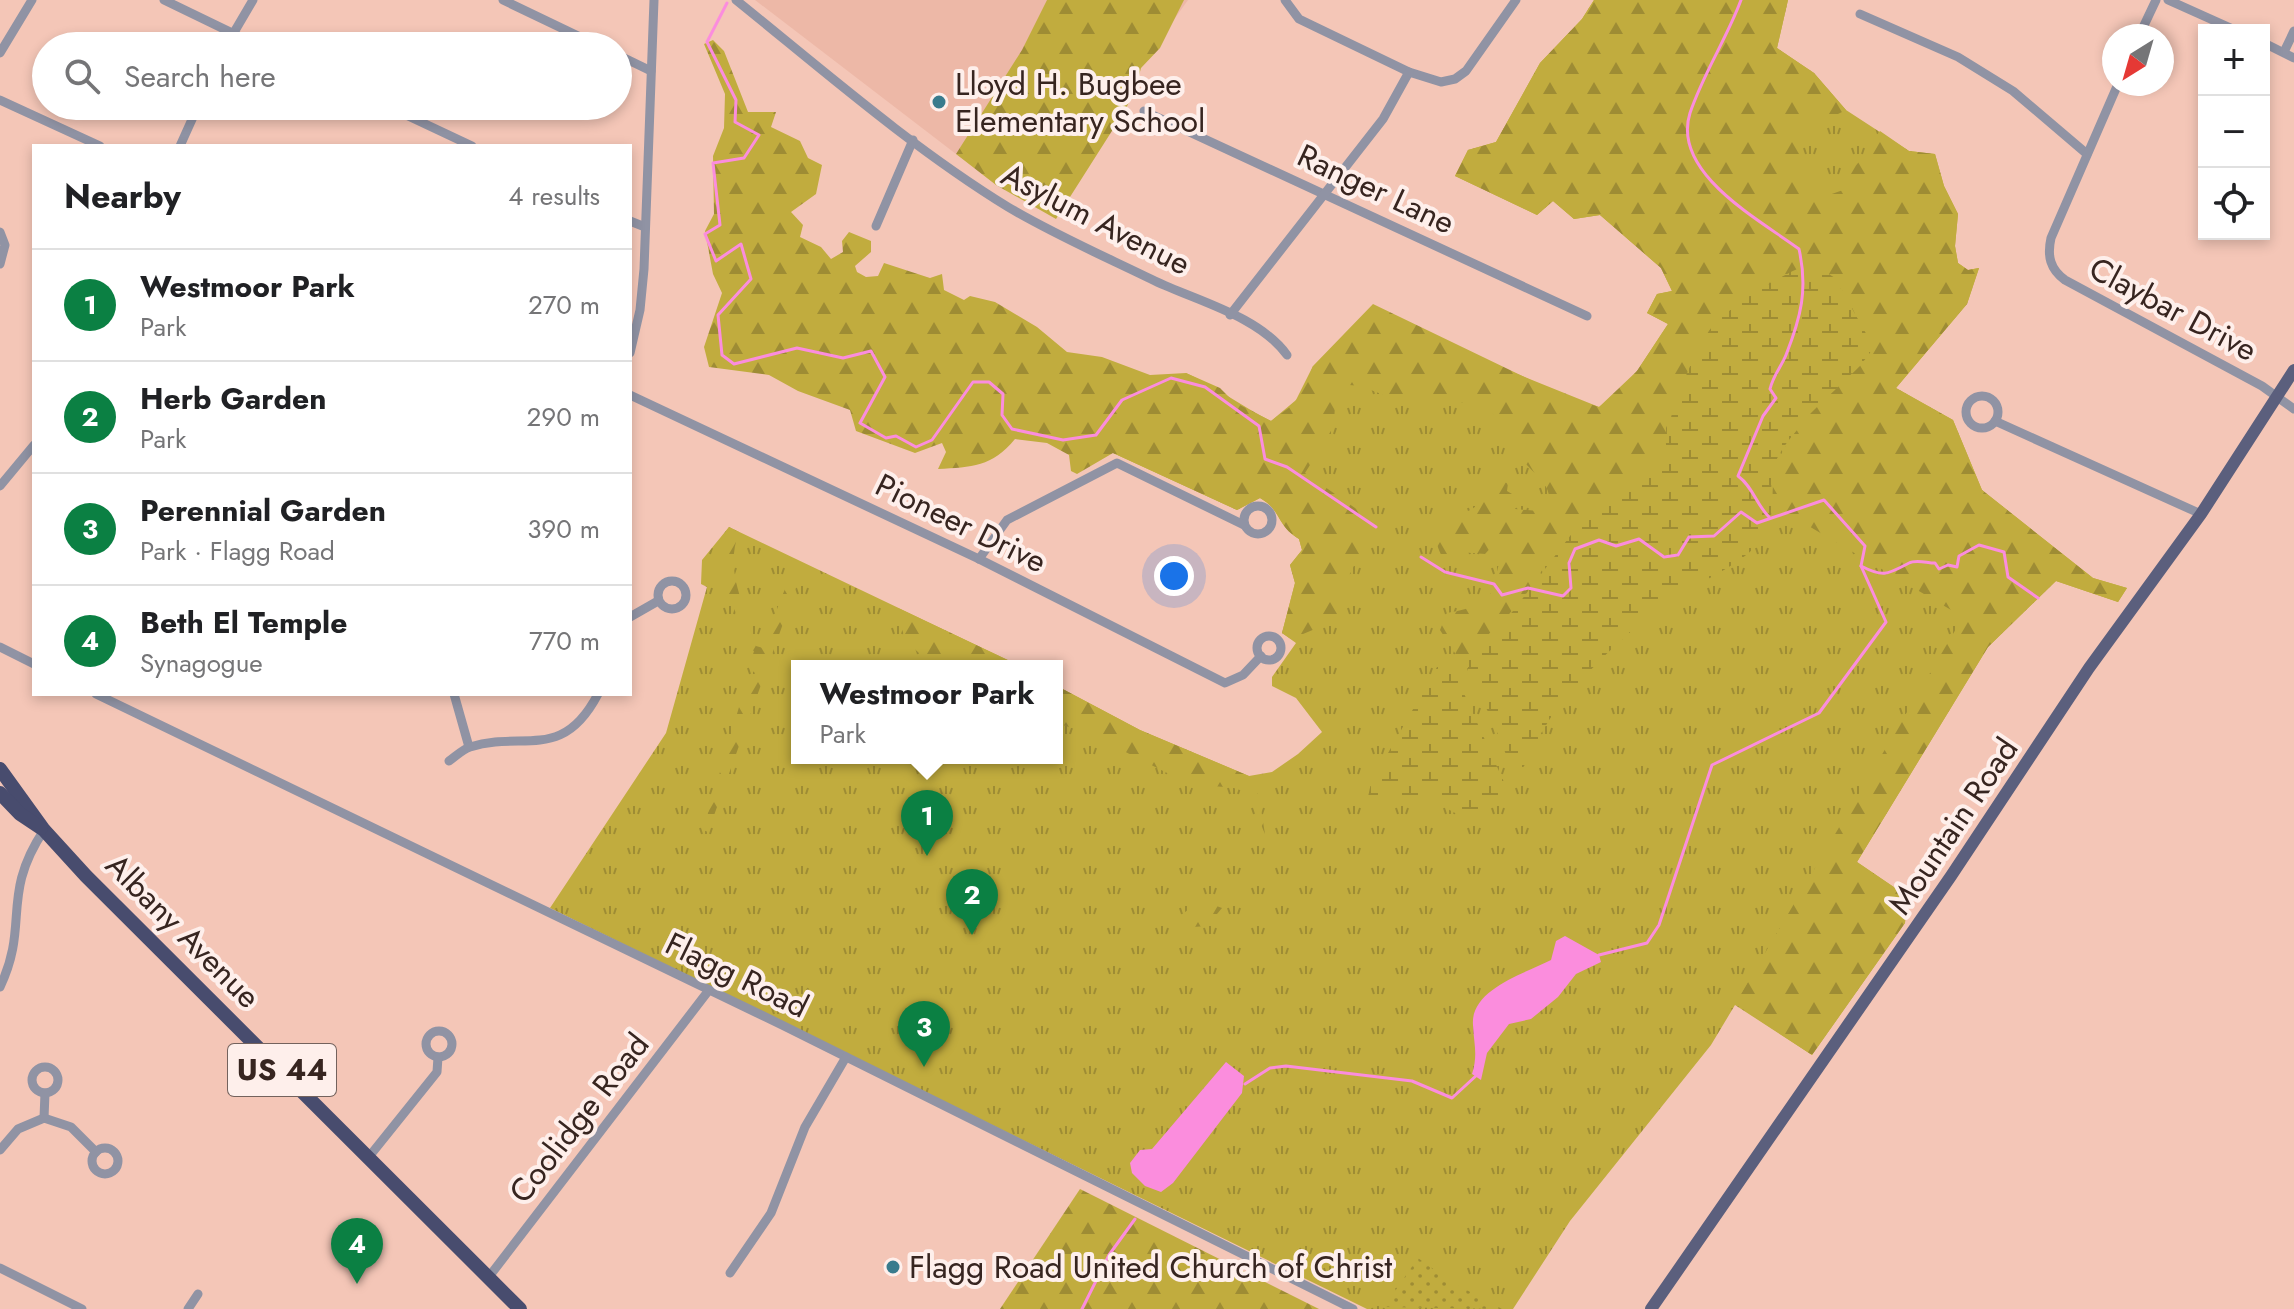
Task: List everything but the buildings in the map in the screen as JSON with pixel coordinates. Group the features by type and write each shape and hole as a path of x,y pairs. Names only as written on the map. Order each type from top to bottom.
{"highway":[{"name":"Albany Avenue","path":"0,769 44,830 520,1309"},
{"name":"Albany Avenue","path":"0,793 20,814 44,830"}],"main road":[{"name":"Mountain Road","path":"1651,1309 1951,876 2089,668 2201,514 2294,370"}],"street":[{"path":"0,53 32,0"},
{"path":"164,0 231,32"},
{"path":"234,32 253,0"},
{"path":"503,0 570,32"},
{"path":"632,344 640,310 654,0"},
{"name":"Asylum Avenue","path":"736,0 913,140 1031,221 1230,315 1269,337 1287,355"},
{"path":"1285,0 1299,19 1435,82 1461,75 1516,0"},
{"path":"2145,24 2156,0"},
{"path":"2168,0 2222,24"},
{"path":"1860,14 1958,57 2013,91 2087,154"},
{"path":"2284,52 2294,31"},
{"path":"2270,46 2294,58"},
{"path":"632,62 651,71"},
{"path":"1230,315 1383,119 1409,72"},
{"name":"Claybar Drive","path":"2113,96 2051,238 2049,255 2054,270 2065,280 2277,398"},
{"path":"0,100 32,115"},
{"name":"Ranger Lane","path":"1144,111 1587,316"},
{"path":"43,120 96,144"},
{"path":"181,144 192,120"},
{"path":"417,120 468,144"},
{"path":"876,226 913,140"},
{"path":"632,222 645,227"},
{"path":"0,232 5,245 0,264"},
{"name":"Pioneer Drive","path":"632,396 979,559 1225,683 1234,682 1261,656"},
{"path":"2277,398 2294,409"},
{"path":"1995,421 2201,514"},
{"path":"0,486 32,447"},
{"path":"979,559 1007,520 1117,463 1244,525"},
{"path":"632,616 658,601"},
{"path":"0,647 32,663"},
{"name":"Flagg Road","path":"100,696 846,1057 1353,1309"},
{"path":"455,696 469,747"},
{"path":"449,761 469,747 543,741 557,736 580,719 597,696"},
{"path":"14,860 44,830"},
{"path":"0,987 8,970 4,915"},
{"name":"Coolidge Road","path":"488,1278 709,990"},
{"path":"368,1158 437,1072 438,1057"},
{"path":"730,1273 771,1213 805,1127 846,1057"},
{"path":"44,1118 45,1093"},
{"path":"0,1150 18,1129 44,1118 71,1127 96,1152"},
{"path":"0,1268 82,1309"},
{"path":"188,1309 198,1294"}],"shaded area":[{"path":"755,0 1188,0 1038,209 956,154"},
{"path":"1565,936 1599,955 1601,962 1576,974 1558,997 1531,1019 1509,1024 1487,1053 1481,1080 1472,1074 1474,1012 1480,1001 1502,984 1551,960 1556,941"},
{"path":"1226,1062 1244,1076 1242,1093 1173,1183 1161,1192 1145,1186 1132,1173 1130,1163 1140,1150 1152,1149"}],"green space":[{"path":"1047,0 1184,0 1160,48 1141,68 1135,91 1124,112 1056,219 996,185 956,154 1022,50"},
{"path":"1594,0 1788,0 1777,48 1814,73 1846,110 1909,151 1935,154 1944,186 1958,214 1955,246 1958,263 1968,270 1979,268 1967,304 1896,388 1953,420 1982,490 2093,578 2127,588 2118,602 2056,581 1988,647 1857,862 1907,896 1905,923 1812,1055 1735,1005 1711,1045 1570,1221 1513,1309 1367,1309 550,908 666,733 707,587 701,584 702,560 729,527 1007,660 791,660 791,764 1063,764 1063,689 1140,730 1249,776 1272,772 1298,754 1322,732 1296,698 1272,686 1272,677 1296,643 1282,633 1295,583 1290,565 1302,550 1299,539 1260,498 1237,510 1113,453 1186,373 1271,421 1302,395 1313,366 1510,371 1599,407 1617,394 1637,371 1668,324 1647,313 1657,294 1672,291 1661,268 1600,215 1574,219 1553,201 1537,215 1455,176 1468,150 1496,142 1540,63 1582,19"},
{"path":"1594,0 1788,0 1777,48 1814,73 1846,110 1820,123 1812,120 1795,144 1800,154 1793,174 1817,184 1829,195 1843,190 1852,180 1848,173 1866,155 1868,146 1880,131 1909,151 1935,154 1944,186 1958,214 1955,246 1958,263 1968,270 1979,268 1967,304 1896,388 1953,420 1982,490 2093,578 2127,588 2118,602 2056,581 1988,647 1857,862 1907,896 1905,923 1812,1055 1735,1004 1963,617 1773,505 1774,479 1780,457 1791,437 1804,420 1872,353 1873,346 1839,284 1824,269 1805,265 1712,327 1666,428 1667,454 1575,529 1509,615 1480,644 1466,670 1440,630 1447,613 1477,605 1490,595 1503,550 1494,544 1485,554 1459,552 1444,560 1436,539 1440,524 1443,518 1472,509 1488,486 1497,481 1508,483 1507,491 1517,497 1515,509 1539,511 1549,495 1541,479 1516,452 1498,420 1481,407 1459,402 1398,399 1360,386 1347,385 1346,391 1335,403 1334,426 1305,473 1365,515 1361,552 1340,593 1346,599 1339,619 1291,639 1282,633 1295,583 1290,565 1302,550 1299,539 1286,529 1272,508 1260,498 1237,510 1113,453 1077,474 1071,471 1069,455 1047,443 1015,439 998,455 981,464 938,469 946,452 942,443 915,453 856,431 850,410 798,391 769,375 709,367 704,347 722,293 713,274 705,231 714,214 713,156 724,128 725,94 704,44 713,40 724,51 748,112 776,112 771,127 800,141 808,158 822,165 816,194 791,212 803,225 800,237 821,247 831,259 843,252 842,241 849,232 871,241 871,252 855,266 857,272 866,277 878,276 884,263 930,278 942,274 944,290 964,300 970,296 995,302 1037,327 1067,352 1102,357 1150,375 1186,373 1220,388 1234,402 1271,421 1294,404 1313,366 1373,304 1562,395 1599,407 1637,371 1668,324 1647,313 1657,294 1672,291 1661,268 1600,215 1574,219 1553,201 1537,215 1455,176 1468,150 1496,142 1540,63 1582,19"},
{"path":"1812,263 1835,278 1873,346 1863,362 1811,413 1779,454 1772,477 1770,525 1766,534 1737,562 1670,600 1613,648 1554,712 1522,769 1513,772 1491,717 1468,676 1468,659 1513,611 1580,523 1637,483 1667,454 1666,442 1674,408 1697,351 1712,327 1759,290"},
{"path":"729,527 739,532 735,547 735,576 756,646 763,648 789,582 798,582 708,832 703,830 744,690 755,673 749,668 754,651 750,649 724,583 718,542"},
{"path":"898,608 1007,660 936,660 911,646 902,630"},
{"path":"1441,660 1457,678 1508,791 1485,814 1457,814 1429,799 1416,804 1392,798 1369,800 1368,797 1371,783"},
{"path":"1063,689 1140,730 1249,776 1259,797 1265,834 1253,805 1242,791 1193,785 1190,790 1181,780 1090,734 1063,725"},
{"path":"1200,900 1222,908 1207,926 1179,928 1179,917"},
{"path":"1080,1189 1319,1309 1000,1309"},
{"path":"1418,1258 1446,1279 1502,1309 1384,1307"}],"waterway":[{"path":"1741,0 1695,99 1688,135 1694,155 1706,175 1742,209 1799,249 1802,263 1803,290 1796,328 1770,389 1776,398 1763,416 1738,476 1769,517"},
{"path":"727,3 707,42 736,100 735,122 759,135 744,158 713,163 720,225 705,234 716,261 741,244 751,279 718,315 722,355 734,364 797,348 843,358 871,351 885,377 860,423 886,438 896,436 916,447 932,440 973,382 989,382 1003,394 1002,415 1012,429 1063,440 1096,435 1122,400 1171,378 1205,387 1259,426 1265,459 1287,467 1376,527"},
{"path":"1421,557 1445,572 1494,584 1502,595 1528,588 1563,596 1571,588 1569,563 1575,549 1599,540 1616,546 1639,539 1664,557 1678,555 1689,537 1714,536 1741,512 1757,523 1824,500 1865,546 1861,566 1886,622 1819,713 1712,765 1659,925 1647,943 1599,955"},
{"path":"1861,566 1881,573 1915,561 1935,563 1939,569 1948,565 1957,567 1959,556 1979,545 2004,552 2008,577 2038,598"},
{"path":"1245,1084 1270,1068 1286,1066 1412,1081 1452,1098 1478,1074"},
{"path":"1082,1309 1109,1255 1135,1219"}],"place":[{"name":"Lloyd H. Bugbee Elementary School","path":"939,102"},
{"name":"Westmoor Park","path":"927,856"},
{"name":"Herb Garden","path":"972,935"},
{"name":"Perennial Garden","path":"924,1067"},
{"name":"Flagg Road United Church of Christ","path":"893,1267"},
{"name":"Beth El Temple","path":"357,1284"}]}
